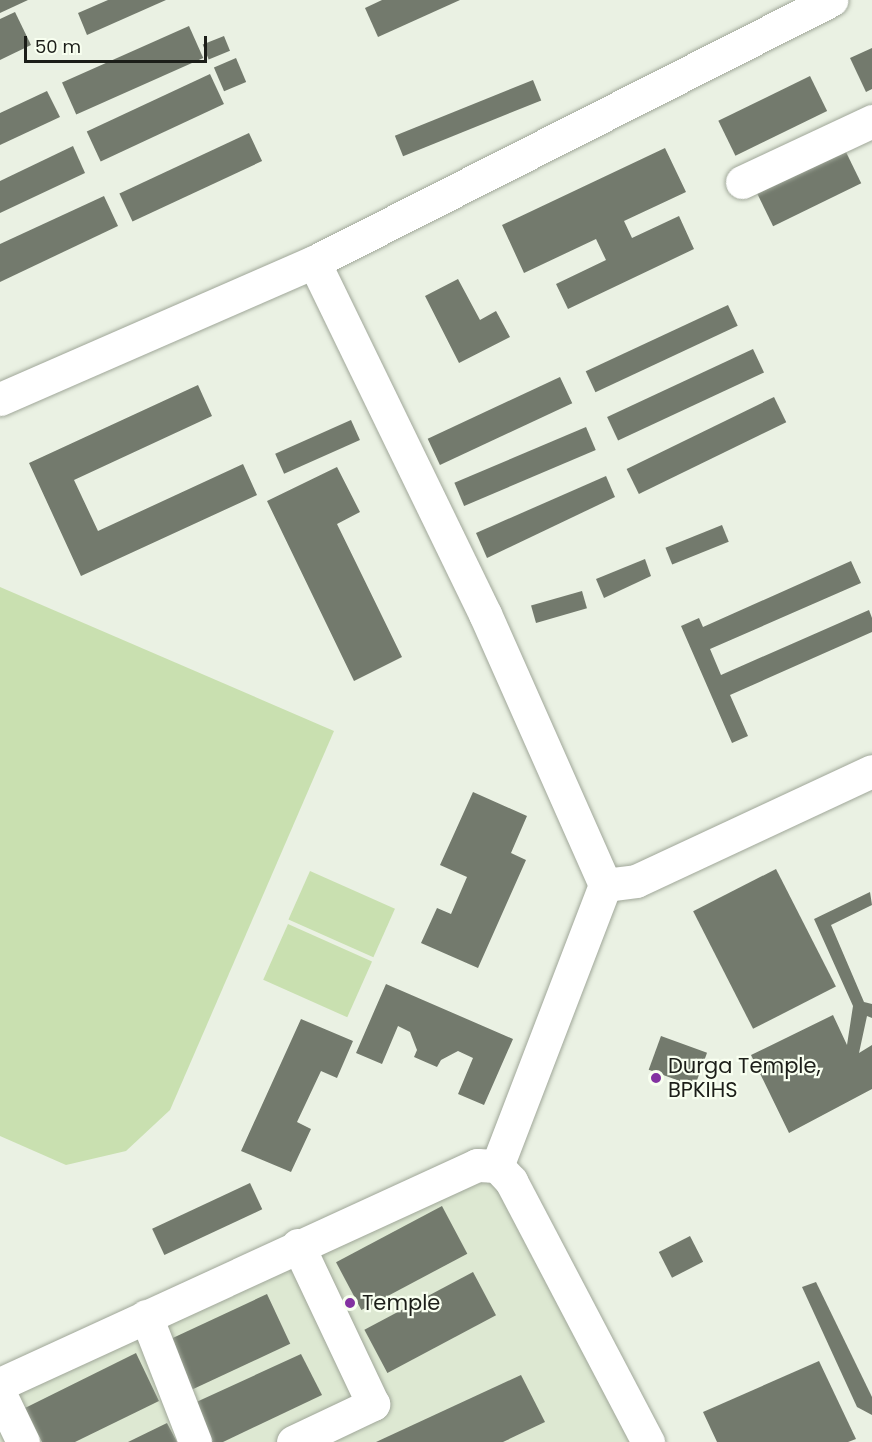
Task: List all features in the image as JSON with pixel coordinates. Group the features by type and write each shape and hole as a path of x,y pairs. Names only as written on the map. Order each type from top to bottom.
{"street":[{"path":"0,399 314,262 816,3"},
{"path":"742,182 872,121"},
{"path":"314,262 485,614 606,885 497,1166"},
{"path":"606,885 636,881 872,771"},
{"path":"0,1384 298,1245 477,1165 497,1166 512,1181 648,1442"},
{"path":"293,1442 373,1404 298,1245"},
{"path":"146,1316 195,1442"},
{"path":"0,1394 23,1442"}],"shaded area":[{"path":"497,1166 648,1442 0,1442 0,1384"}],"green space":[{"path":"0,587 334,731 170,1110 126,1151 66,1165 0,1136"},
{"path":"310,871 395,909 373,957 288,919"},
{"path":"288,924 372,961 347,1017 263,980"}],"building":[{"path":"0,0 28,0 0,13"},
{"path":"108,0 166,0 87,35 78,13"},
{"path":"382,0 460,0 378,37 365,8"},
{"path":"15,12 31,45 0,60 0,19"},
{"path":"189,26 203,58 76,115 62,83"},
{"path":"224,36 230,51 209,59 203,45"},
{"path":"872,48 872,89 866,92 850,58"},
{"path":"236,58 246,82 224,91 214,67"},
{"path":"210,74 224,104 101,161 87,131"},
{"path":"810,76 827,111 735,156 718,121"},
{"path":"533,80 541,100 403,156 395,136"},
{"path":"47,91 60,117 0,145 0,113"},
{"path":"249,133 262,161 132,222 119,193"},
{"path":"73,146 85,173 0,213 0,181"},
{"path":"665,148 686,192 624,221 632,238 679,216 694,249 568,309 556,284 606,260 596,239 524,273 502,225"},
{"path":"845,150 861,183 773,226 757,193"},
{"path":"104,196 118,226 0,282 0,244"},
{"path":"458,279 480,320 496,311 510,337 459,363 425,296"},
{"path":"728,305 738,326 595,392 586,371"},
{"path":"753,349 764,373 618,441 607,417"},
{"path":"560,377 572,403 440,465 428,439"},
{"path":"198,385 212,416 74,480 98,531 243,464 257,495 81,576 29,463"},
{"path":"774,397 786,422 639,494 627,469"},
{"path":"351,420 360,440 284,474 275,454"},
{"path":"586,427 596,450 464,506 454,483"},
{"path":"337,467 360,512 337,524 402,657 354,681 267,501"},
{"path":"606,476 615,497 487,558 476,533"},
{"path":"722,525 729,542 672,565 665,548"},
{"path":"645,559 651,576 604,598 596,579"},
{"path":"851,561 861,583 710,649 721,675 869,610 872,618 872,632 730,695 748,736 732,743 681,626 699,618 703,627"},
{"path":"582,591 587,608 536,623 531,606"},
{"path":"473,792 527,816 511,853 526,860 478,968 421,943 437,908 451,914 467,877 440,865"},
{"path":"776,869 836,987 753,1029 693,911"},
{"path":"870,892 872,905 831,925 864,1002 872,1004 872,1018 867,1016 859,1053 872,1045 872,1089 789,1133 751,1055 833,1015 847,1045 853,1006 814,919"},
{"path":"386,984 513,1039 484,1105 458,1094 473,1058 458,1051 441,1060 437,1067 414,1057 417,1050 410,1032 398,1026 382,1064 356,1053"},
{"path":"301,1019 353,1041 337,1078 321,1071 297,1122 311,1129 291,1172 241,1151"},
{"path":"661,1036 707,1053 695,1087 649,1070"},
{"path":"250,1183 262,1209 164,1255 152,1229"},
{"path":"442,1206 467,1254 361,1310 336,1262"},
{"path":"690,1236 703,1262 672,1278 659,1252"},
{"path":"473,1272 496,1315 387,1373 364,1330"},
{"path":"816,1282 872,1397 872,1415 857,1407 802,1287"},
{"path":"267,1294 290,1344 181,1395 158,1345"},
{"path":"136,1353 159,1401 75,1442 42,1442 25,1408"},
{"path":"301,1354 322,1395 223,1442 210,1442 192,1404"},
{"path":"819,1361 856,1439 848,1442 717,1442 703,1412"},
{"path":"521,1375 545,1422 503,1442 376,1442"},
{"path":"167,1423 177,1442 128,1442"}],"place":[{"name":"Durga Temple, BPKIHS","path":"656,1078"},
{"name":"Temple","path":"350,1303"}]}
